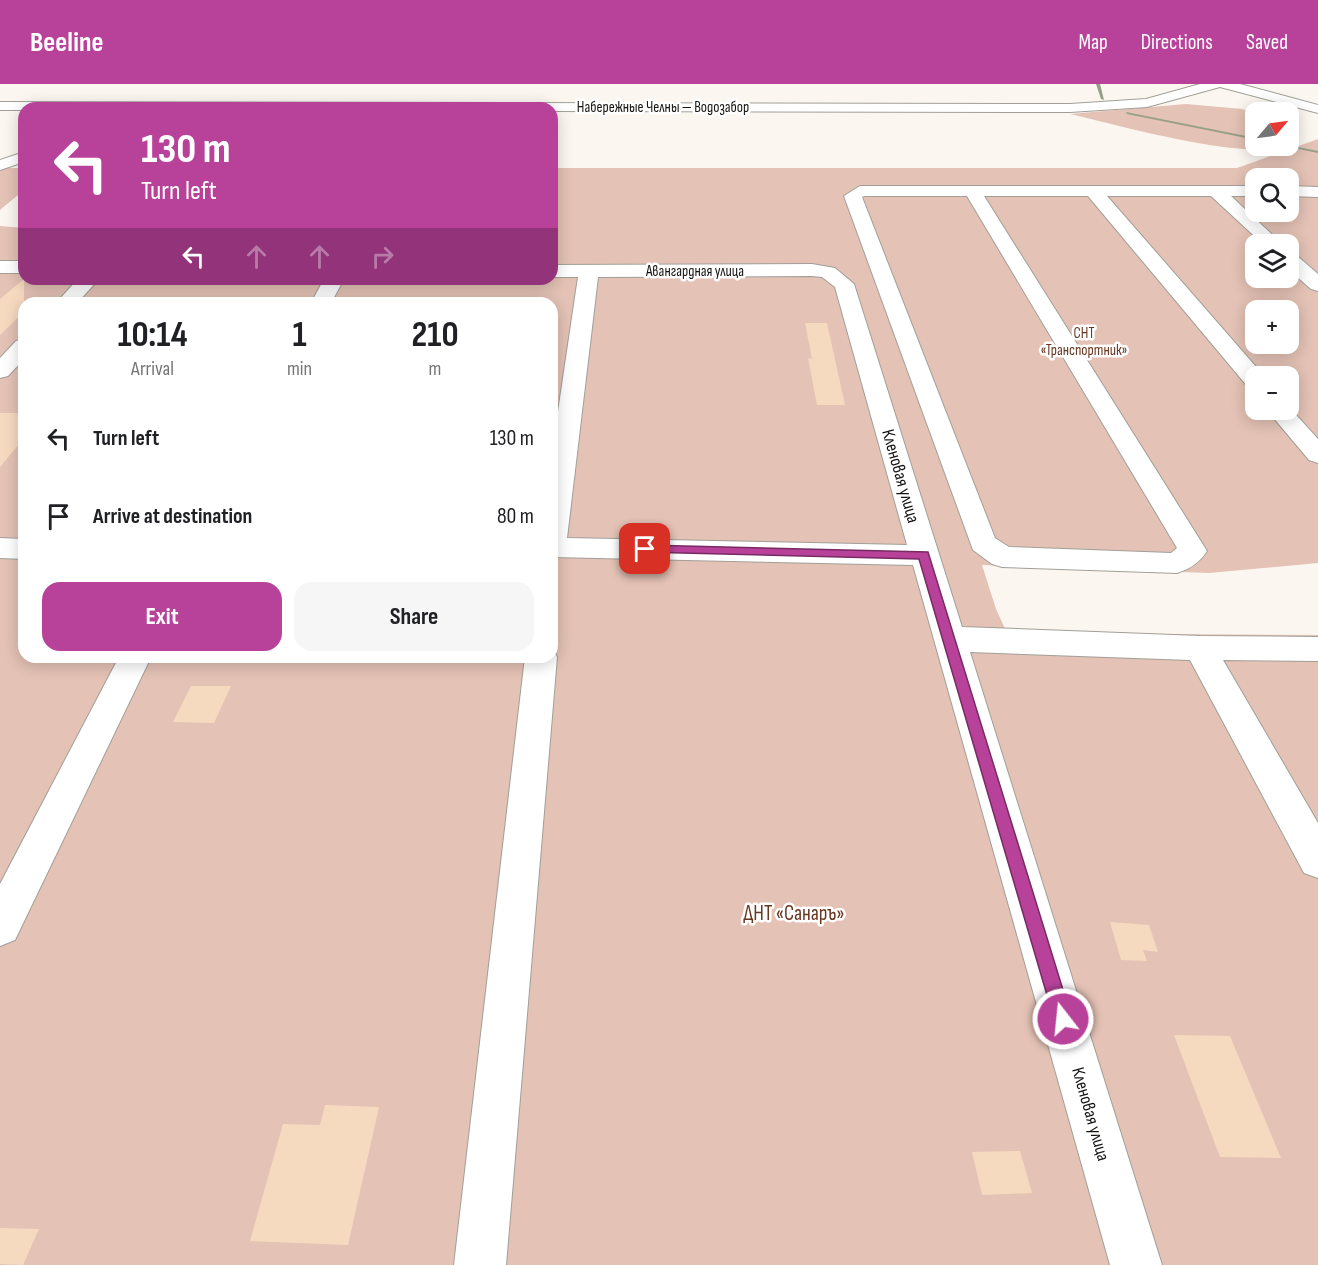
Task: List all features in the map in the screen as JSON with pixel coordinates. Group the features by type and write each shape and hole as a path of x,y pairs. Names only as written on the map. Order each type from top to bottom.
{"street":[{"name":"Набережные Челны — Водозабор","path":"558,107 1070,108 1147,103 1215,84"},
{"path":"1225,84 1318,109"},
{"name":"Набережные Челны — Водозабор","path":"0,106 18,106"},
{"path":"0,165 18,159"},
{"path":"972,191 1193,551 1177,563 1002,557 983,543 853,196 860,191 972,191 1245,191"},
{"path":"1093,191 1245,369"},
{"path":"1215,191 1262,234"},
{"path":"1299,192 1318,192"},
{"path":"0,267 18,267"},
{"path":"1299,268 1318,285"},
{"name":"Авангардная улица","path":"558,271 812,270 837,276"},
{"path":"558,502 589,271"},
{"name":"Кленовая улица","path":"837,276 844,284 1136,1265"},
{"path":"72,297 83,285"},
{"path":"0,371 18,352"},
{"path":"1288,420 1318,455"},
{"path":"558,547 924,555"},
{"path":"0,548 18,549"},
{"path":"951,639 1318,650"},
{"path":"1200,648 1318,860"},
{"path":"0,926 132,663"},
{"path":"480,1265 540,663"}],"green space":[{"path":"1186,104 1242,109 1245,110 1245,149 1179,139 1070,114"},
{"name":"ДНТ «Санаръ»","path":"1318,139 1318,563 1209,573 982,565 996,609 1007,633 1318,635 1318,1265 0,1265 0,226 18,228 18,285 558,285 558,168 1237,168 1271,156 1299,156 1299,146"},
{"path":"0,168 18,168 18,195 0,210"}],"building":[{"path":"18,284 24,285 24,297 18,297 18,318 0,335 0,299"},
{"path":"805,323 827,323 845,405 817,405 808,358 812,359"},
{"path":"0,413 18,413 18,445 0,467"},
{"path":"191,686 231,686 214,723 173,722"},
{"path":"1110,922 1149,925 1158,952 1143,950 1147,961 1121,960"},
{"path":"1174,1035 1230,1036 1281,1158 1220,1157"},
{"path":"325,1105 379,1107 348,1245 250,1241 283,1124 320,1125"},
{"path":"1020,1151 1032,1193 982,1195 972,1152"},
{"path":"0,1228 39,1229 23,1265 0,1264"}],"waterway":[{"path":"1098,84 1103,99"},
{"path":"1127,113 1245,137"},
{"path":"1299,148 1318,152"}],"route":[{"path":"645,549 924,555 1063,1019"}],"park label":[{"name":"СНТ «Транспортник»","path":"1084,342"}]}
